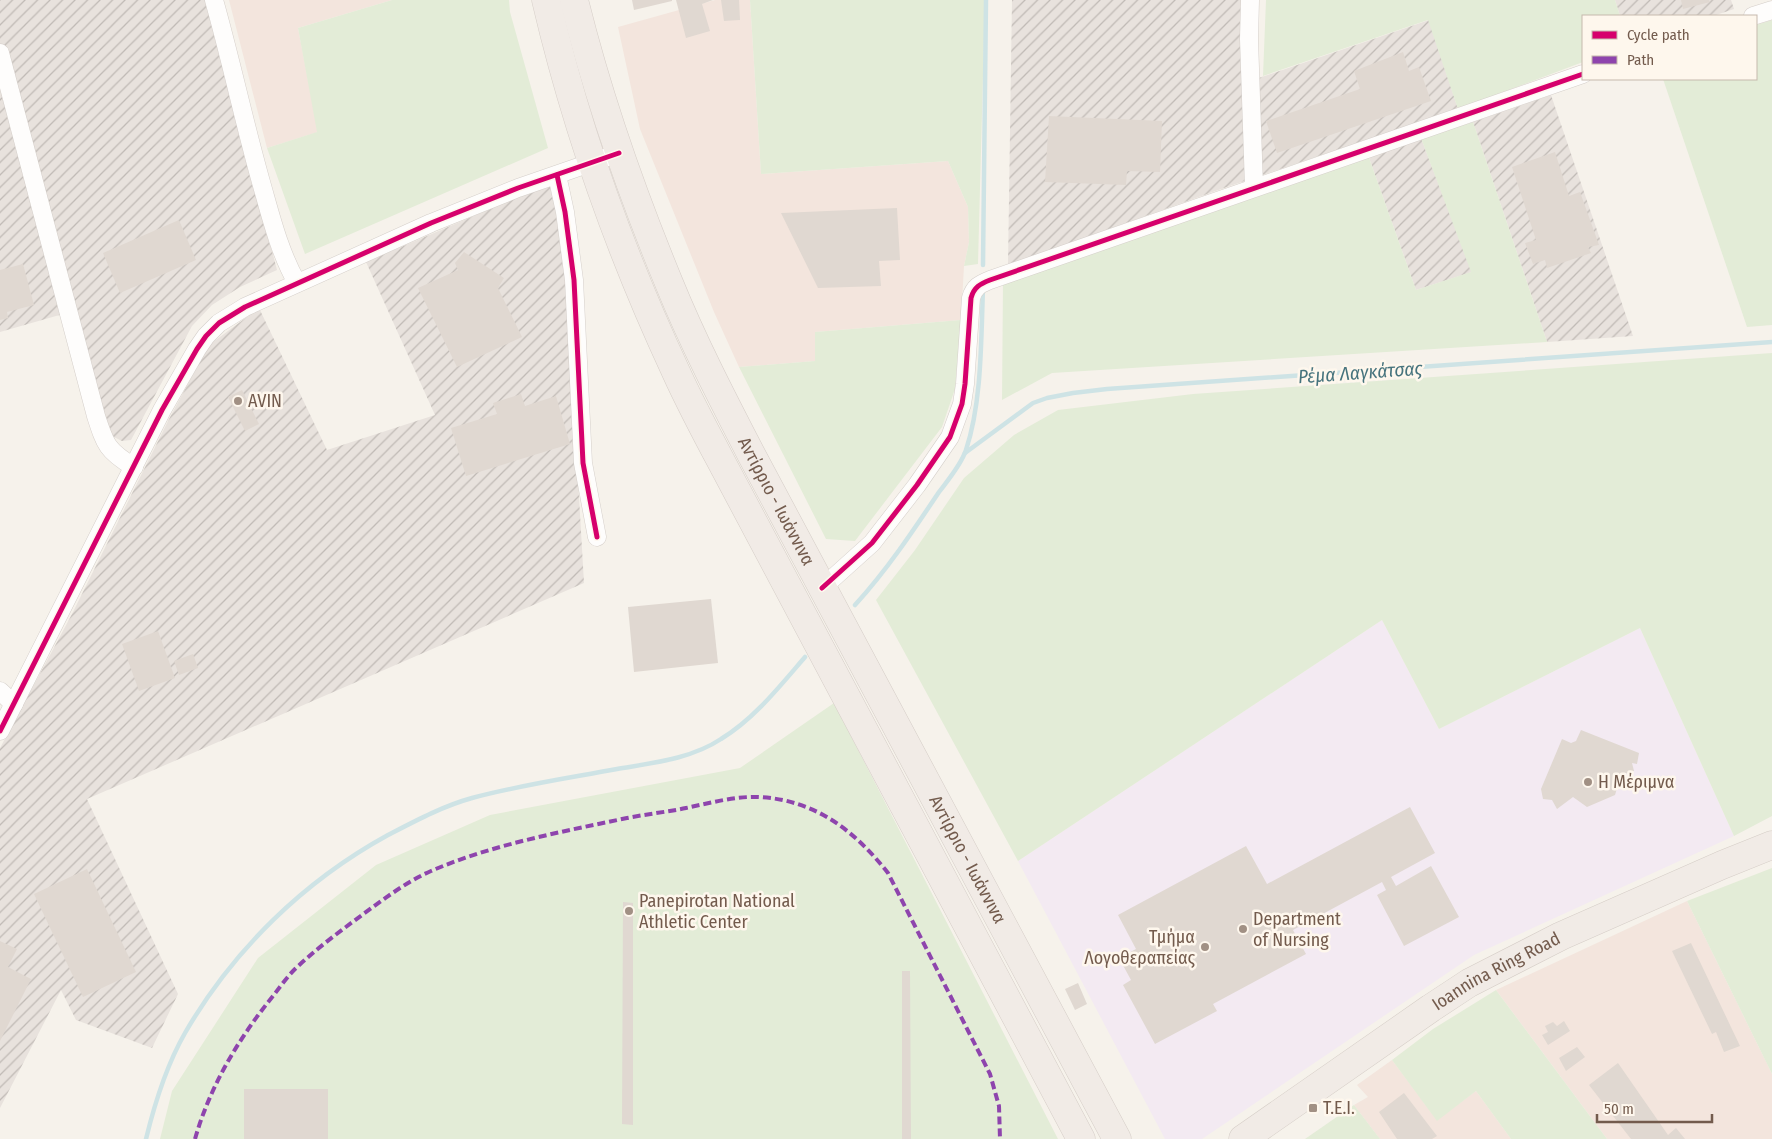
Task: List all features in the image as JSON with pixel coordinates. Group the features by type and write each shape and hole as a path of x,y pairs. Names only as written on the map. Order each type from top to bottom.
{"highway":[{"name":"Αντίρριο - Ιωάννινα","path":"546,0 567,83 592,162 612,219 662,342 695,411 1081,1139"},
{"name":"Αντίρριο - Ιωάννινα","path":"574,0 587,52 619,153 669,284 688,327 751,454 1117,1139"},
{"name":"Ioannina Ring Road","path":"1243,1139 1431,1008 1469,984 1561,936 1722,865 1772,846"}],"street":[{"path":"214,0 253,155 276,236 282,254 297,283"},
{"path":"1250,0 1249,39 1254,188"},
{"path":"1756,15 1772,10"},
{"path":"0,53 98,423 104,441 110,450 134,467"},
{"path":"822,588 872,543 917,485 950,436 962,404 971,298 975,289 990,280 1582,74"},
{"path":"0,731 162,410 206,336 231,315 431,222 498,195 619,153"},
{"path":"557,175 565,212 574,280 583,463 597,537"},
{"path":"0,691 14,704"}],"shaded area":[{"path":"0,0 207,0 277,270 240,287 212,305 192,326 131,440 122,441 112,436 107,425 77,310 0,332"},
{"path":"229,0 392,0 298,28 318,132 267,148"},
{"path":"715,0 750,0 761,174 948,161 968,207 969,242 964,266 961,320 815,332 815,361 739,367 714,312 640,129 618,27"},
{"path":"1012,0 1242,0 1241,84 1429,20 1458,109 1224,188 1008,265"},
{"path":"1615,0 1731,0 1734,9 1716,15 1620,15"},
{"path":"1551,95 1633,336 1547,342 1473,122"},
{"path":"1421,138 1472,272 1416,290 1368,155"},
{"path":"553,182 564,238 584,583 87,799 178,994 152,1048 76,1020 61,990 0,1108 0,748 72,614 169,419 209,345 259,308 327,450 435,415 366,262"},
{"path":"1382,620 1439,729 1640,628 1734,836 1474,955 1202,1139 1165,1139 1018,861"},
{"path":"1687,901 1772,1074 1772,1139 1607,1139 1496,990"},
{"path":"1392,1060 1437,1120 1476,1091 1511,1139 1380,1139 1354,1105 1368,1097 1357,1085"}],"green space":[{"path":"392,0 509,0 510,12 548,148 305,254 267,148 317,132 298,28"},
{"path":"750,0 985,0 978,264 964,266 969,242 968,207 948,161 761,174"},
{"path":"1266,0 1615,0 1620,15 1582,15 1582,62 1458,109 1428,20 1263,76"},
{"path":"1772,20 1772,325 1747,327 1663,80 1757,80 1757,25"},
{"path":"1473,122 1547,342 1052,373 1002,400 1003,281 1368,155 1416,290 1471,272 1421,138"},
{"path":"961,320 955,389 942,427 855,541 826,539 739,367 815,361 815,332"},
{"path":"1772,353 1772,816 1734,836 1640,628 1439,729 1382,620 1018,861 876,600 915,550 964,478 1014,435 1058,410 1193,394"},
{"name":"Panepirotan National Athletic Center","path":"834,703 1058,1139 160,1139 172,1091 258,958 376,865 490,815 740,768"},
{"path":"1772,868 1772,1074 1687,901"},
{"path":"1496,990 1607,1139 1511,1139 1476,1091 1437,1121 1392,1060 1433,1029"},
{"path":"1354,1105 1380,1139 1305,1139"}],"building":[{"path":"632,0 672,0 672,1 634,10"},
{"path":"676,0 713,0 702,4 710,31 686,38"},
{"path":"721,0 739,0 740,20 724,21"},
{"path":"1681,0 1709,0 1710,2 1683,9"},
{"path":"1403,52 1409,71 1419,67 1431,101 1277,153 1266,121 1360,89 1354,71"},
{"path":"1049,116 1162,121 1160,172 1127,171 1126,185 1045,182"},
{"path":"1555,152 1569,196 1580,192 1599,245 1588,247 1591,253 1547,268 1545,260 1533,264 1525,243 1536,240 1512,167"},
{"path":"897,208 900,260 879,261 881,286 818,288 781,213"},
{"path":"179,220 196,260 120,293 103,253"},
{"path":"464,252 504,278 498,288 522,337 457,367 418,288 458,270 455,263"},
{"path":"23,264 34,305 7,312 8,318 0,320 0,270"},
{"path":"242,390 259,424 245,431 228,397"},
{"path":"521,394 525,406 556,396 570,444 466,476 451,428 497,414 493,403"},
{"path":"711,599 718,663 634,672 628,607"},
{"path":"158,631 175,678 139,691 122,644"},
{"path":"193,654 198,668 179,675 174,661"},
{"path":"1581,730 1639,753 1637,764 1632,763 1634,771 1621,775 1615,795 1587,807 1573,797 1557,809 1552,800 1543,799 1541,789 1562,739 1571,743 1576,741"},
{"path":"1410,807 1435,853 1391,877 1396,886 1431,866 1459,917 1404,946 1377,895 1386,890 1382,882 1293,930 1306,954 1213,1004 1217,1011 1155,1044 1123,985 1131,980 1119,958 1136,949 1118,915 1246,846 1267,884"},
{"path":"87,869 136,972 83,997 34,894"},
{"path":"623,902 633,903 633,1125 622,1124"},
{"path":"0,941 17,949 8,967 31,979 0,1041"},
{"path":"1691,943 1740,1046 1724,1052 1716,1032 1712,1034 1672,951"},
{"path":"902,971 910,971 911,1139 902,1139"},
{"path":"1078,983 1087,1004 1075,1010 1065,989"},
{"path":"1564,1021 1570,1031 1548,1045 1542,1035 1548,1032 1545,1026 1553,1022 1557,1026"},
{"path":"1577,1047 1585,1057 1566,1071 1559,1058"},
{"path":"1618,1063 1668,1135 1676,1128 1685,1139 1631,1139 1589,1085"},
{"path":"244,1089 328,1089 328,1139 244,1139"},
{"path":"1404,1093 1437,1136 1432,1139 1397,1139 1379,1112"}],"waterway":[{"path":"983,265 986,0"},
{"path":"855,605 899,550 964,456 971,431 978,391 983,288"},
{"name":"Ρέμα Λαγκάτσας","path":"965,453 1033,403 1073,393 1107,389 1772,342"},
{"path":"146,1139 157,1098 172,1058 204,1003 248,946 273,920 328,874 357,853 388,835 429,814 461,801 526,785 671,759 709,746 745,722 805,657"}],"marked path":[{"path":"195,1139 201,1119 227,1063 237,1046 286,979 328,941 404,886 431,871 503,846 627,818 722,800 750,797 779,799 798,804 832,820 861,843 888,873 990,1074 999,1106 1000,1139"}],"cycle path":[{"path":"822,588 872,543 917,485 950,437 962,404 971,298 974,291 980,285 1582,74"},
{"path":"0,731 162,410 197,349 206,336 219,323 245,307 431,223 518,188 619,153"},
{"path":"557,175 565,212 574,280 583,463 597,537"}],"place":[{"name":"AVIN","path":"238,401"},
{"name":"Η Μέριμνα","path":"1588,782"},
{"name":"Panepirotan National Athletic Center","path":"629,911"},
{"name":"Department of Nursing","path":"1243,929"},
{"name":"Τμήμα Λογοθεραπείας","path":"1205,947"},
{"name":"Τ.Ε.Ι.","path":"1313,1108"}]}
